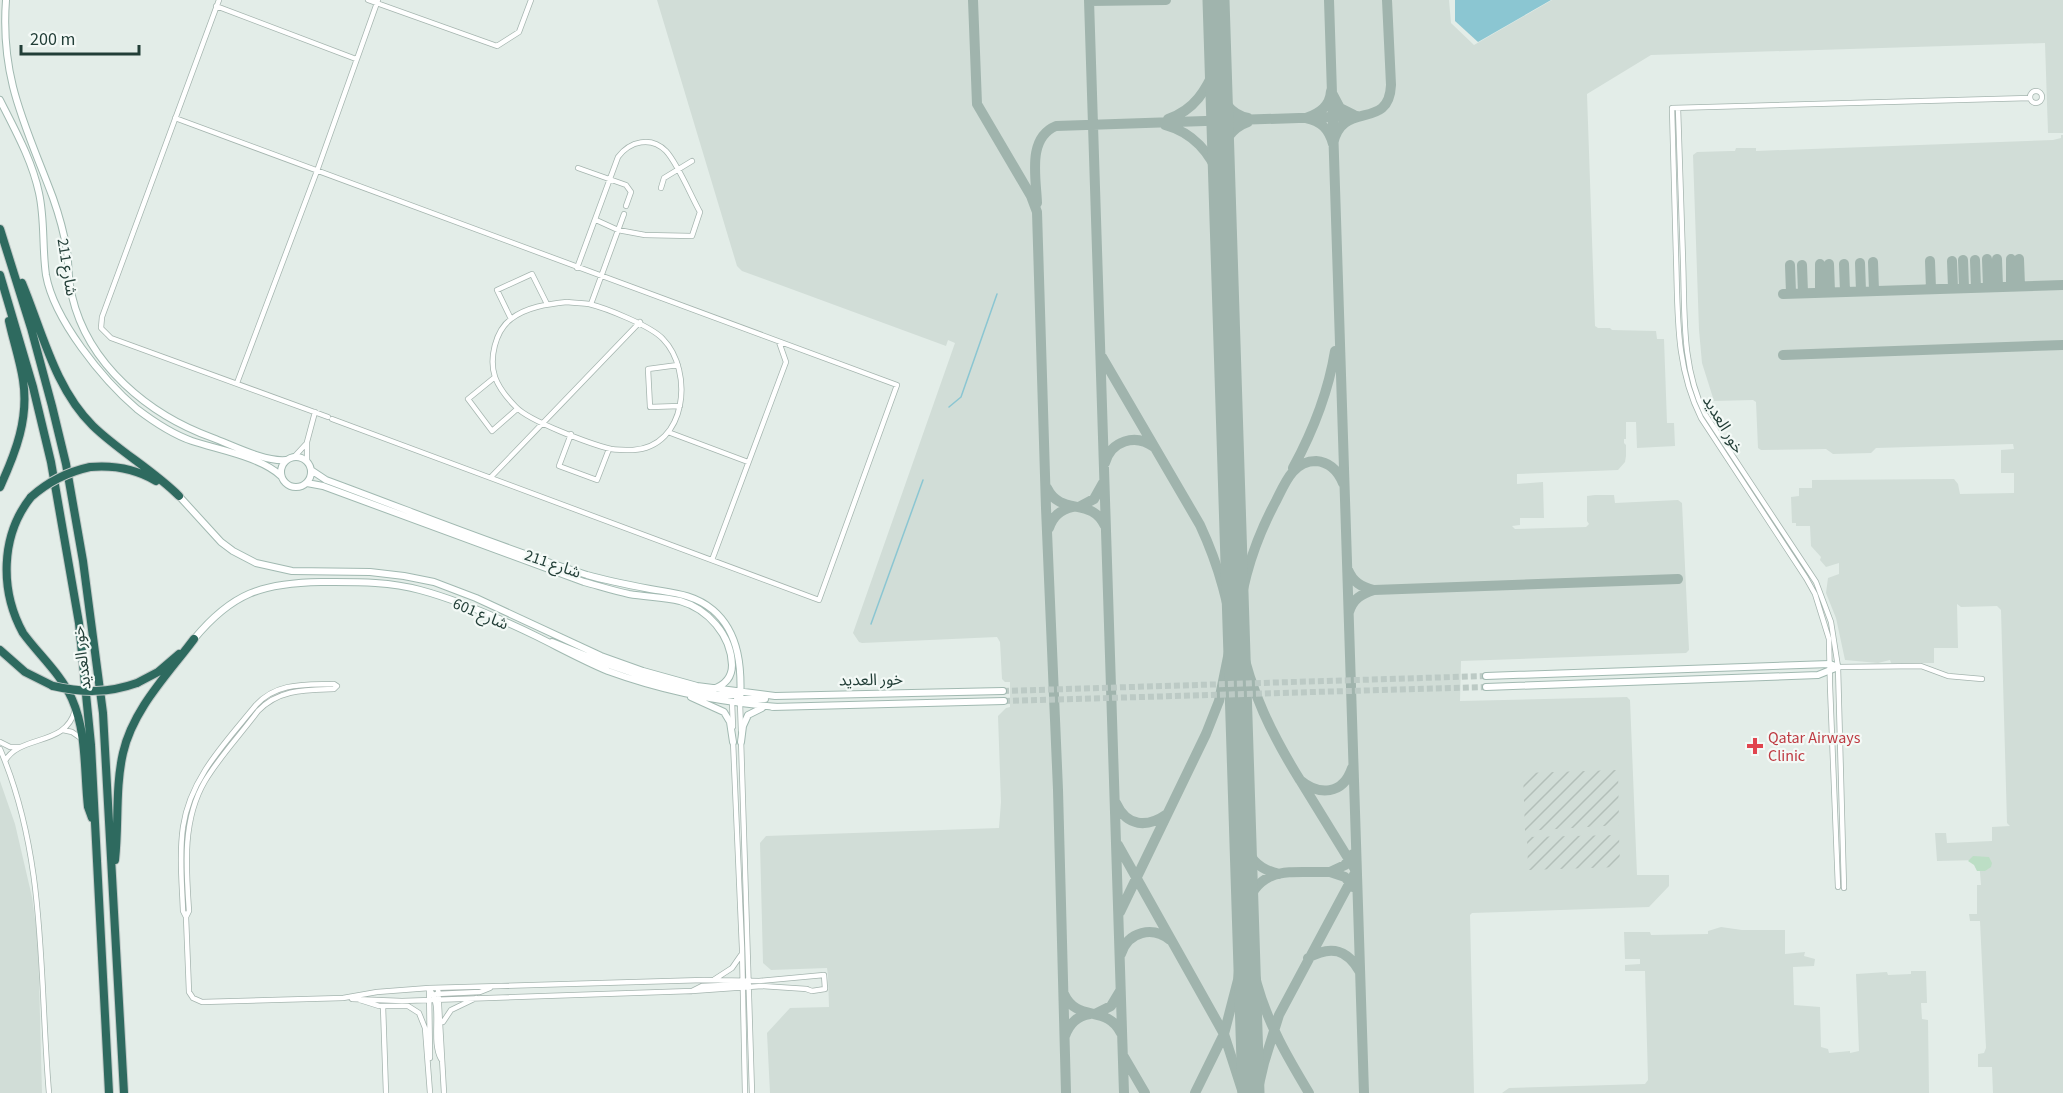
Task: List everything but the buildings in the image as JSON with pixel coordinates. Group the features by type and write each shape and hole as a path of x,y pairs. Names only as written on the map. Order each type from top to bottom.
{"highway":[{"name":"خور العديد","path":"0,230 31,328 58,429 71,487 83,561 103,713 124,1093"},
{"path":"6,248 23,284 60,378 75,405 104,436 167,484 179,496"},
{"name":"خور العديد","path":"0,276 33,387 57,492 80,634 88,707 109,1093"},
{"path":"0,276 22,375 24,404 18,445 0,487"},
{"path":"95,824 88,807 83,740 75,707 62,681 17,623 5,589 3,567 6,544 14,524 31,497 44,486 62,476 90,467 117,467 142,474 179,496"},
{"path":"112,888 119,781 127,741 145,704 194,639"},
{"path":"0,650 25,672 53,686 75,691 106,691 138,683 168,664 194,639"}],"main road":[{"name":"شارع 211","path":"6,0 0,33 9,98 56,206 66,243 73,301 93,345 125,385 140,399 165,416 192,430 270,459 286,460"},
{"name":"شارع 211","path":"0,100 27,156 37,183 44,219 46,271 52,297 63,319 97,368 126,399 161,426 189,440 267,465 281,476"},
{"path":"294,457 300,457 307,462 311,470 310,477 302,486 293,487 281,476 281,467 286,460 294,457"},
{"name":"شارع 211","path":"311,470 322,478 575,571 630,586 680,593 702,602 721,618 734,640 738,658 738,699"},
{"name":"شارع 211","path":"306,483 323,486 584,582 617,591 691,605 707,615 716,625 731,655 732,669 728,679 713,689"},
{"name":"شارع 601","path":"179,496 212,533 245,558 279,570 379,572 434,582 476,598 613,660 660,676 713,689 738,699"},
{"name":"شارع 601","path":"194,639 223,609 246,595 284,584 380,583 412,588 446,598 608,670 685,694 738,699"},
{"path":"540,638 653,680 777,707"},
{"path":"1486,676 1838,667"},
{"path":"1486,687 1818,675 1830,668"},
{"name":"خور العديد","path":"738,699 762,699 775,696 1003,691"},
{"path":"685,694 724,712 730,722 733,742"},
{"path":"741,742 743,726 748,715 757,709 1004,701"}],"street":[{"path":"175,118 897,385 819,600 111,338 101,328 102,318 175,118 216,6 219,0"},
{"path":"368,0 497,46 519,32 531,0"},
{"path":"237,383 317,171 377,2"},
{"path":"216,6 357,59"},
{"name":"خور العديد","path":"1838,887 1829,639 1815,594 1701,418 1685,379 1680,349 1672,108 2030,98"},
{"name":"خور العديد","path":"1678,108 1685,329 1691,378 1705,414 1816,582 1831,621 1838,667 1844,888"},
{"path":"578,268 618,157 623,150 634,143 647,141 667,152 700,212 692,236 645,235 618,230 596,220"},
{"path":"661,188 664,178 692,161"},
{"path":"578,168 626,185 631,192 626,206"},
{"path":"591,304 624,214"},
{"path":"511,319 497,290 532,274 547,304"},
{"path":"567,302 591,304 640,323 662,338 678,364 682,384 680,406 675,421 668,432 654,443 640,449 609,448 543,423 517,409 495,377 494,346 511,319 547,304 567,302"},
{"path":"491,477 640,323"},
{"path":"712,560 786,362 779,342"},
{"path":"678,364 648,369 650,407 680,406"},
{"path":"495,377 468,399 492,431 517,409"},
{"path":"307,462 308,442 315,412"},
{"path":"668,432 748,462"},
{"path":"571,434 559,466 597,480 609,448"},
{"path":"294,457 308,442"},
{"path":"1838,667 1922,666 1948,676 1982,679"},
{"path":"186,917 189,911 188,833 193,808 205,780 258,711 268,702 293,691 334,689 336,684 293,685 282,687 267,695 256,705 201,775 190,799 182,834 183,911 186,917 189,989 190,995 195,1000 205,1002 343,998 398,1001 436,996 480,992 493,987 714,980 742,984 749,988 825,989 824,975 749,980 742,984 692,991 476,998 436,996"},
{"path":"738,699 749,980 749,1093"},
{"path":"738,699 733,742 742,952 744,1066 749,1093"},
{"path":"5,761 11,753 63,730 70,723 75,707"},
{"path":"63,730 76,733 83,740"},
{"path":"0,742 10,747 22,748"},
{"path":"0,749 17,794 27,832 39,915 50,1093"},
{"path":"714,980 732,968 742,952"},
{"path":"803,976 804,989"},
{"path":"343,998 373,992 429,988"},
{"path":"429,988 436,996 441,1028 444,1093"},
{"path":"429,988 436,996 437,1048 443,1061"},
{"path":"429,1061 436,996"},
{"path":"441,1028 445,1016 451,1010 476,998"},
{"path":"358,999 383,1006 408,1006 419,1013 424,1025 429,1061 430,1093"},
{"path":"383,1006 386,1093"}],"shaded area":[{"path":"657,0 1449,0 1451,23 1474,45 1552,0 2063,0 2063,133 2048,133 2045,43 1651,55 1587,94 1595,326 1612,330 1656,331 1657,339 1664,339 1667,423 1674,423 1675,446 1637,448 1636,422 1626,422 1625,462 1618,470 1517,474 1517,484 1543,482 1544,518 1520,518 1520,525 1512,526 1515,529 1586,527 1589,524 1587,496 1614,495 1615,503 1678,500 1682,503 1689,650 1686,653 1461,661 1460,701 1627,697 1630,700 1637,875 1669,875 1669,886 1649,907 1472,913 1470,915 1474,1093 770,1093 767,1033 790,1008 829,1007 828,976 827,968 771,970 763,963 760,843 766,836 999,828 1001,802 998,716 1010,707 1010,682 1002,679 1000,642 997,637 862,643 853,633 955,343 948,340 946,346 742,271 737,266"},
{"path":"2063,135 2063,1093 1993,1093 1992,1067 1978,1067 1978,1054 1984,1053 1986,1048 1980,921 1970,921 1969,914 1977,914 1977,885 1981,885 1979,860 1937,861 1935,833 1946,833 1947,843 1992,841 1992,827 2010,826 2007,823 2001,610 1997,606 1961,607 1957,604 1958,648 1934,648 1934,663 1891,663 1890,660 1878,663 1845,660 1836,618 1826,593 1828,578 1839,574 1839,563 1826,567 1811,546 1810,526 1796,526 1796,523 1792,523 1791,497 1799,496 1799,488 1812,488 1812,480 1954,479 1958,484 1960,494 2014,493 2014,473 2001,473 2001,450 2014,449 2013,444 1876,448 1871,453 1833,454 1826,449 1761,450 1758,448 1756,402 1753,400 1714,401 1702,363 1693,155 1697,152 1735,151 1736,148 1756,148 1756,151 2053,140 2061,138"},
{"path":"1618,770 1619,825 1525,831 1523,773"},
{"path":"0,781 15,824 32,897 38,941 42,1093 0,1093"},
{"path":"1619,835 1620,867 1528,870 1527,837"},
{"path":"1721,927 1742,930 1785,930 1785,954 1805,952 1804,956 1815,959 1814,966 1793,967 1794,1005 1820,1007 1821,1047 1828,1049 1829,1053 1859,1051 1856,974 1887,972 1888,975 1926,971 1927,1003 1921,1003 1922,1019 1928,1020 1929,1093 1502,1093 1509,1088 1645,1084 1648,1080 1645,971 1625,971 1625,965 1640,964 1640,959 1625,959 1624,932 1650,932 1651,935 1708,934 1708,931"}],"green space":[{"path":"1973,856 1989,857 1991,867 1985,871 1977,871 1968,861"}],"water":[{"path":"1455,0 1551,0 1478,42 1455,21"}],"waterway":[{"path":"949,407 961,397 997,294"},
{"path":"871,624 923,480"}],"taxiway":[{"path":"973,0 977,104 1031,196 1037,212 1058,790 1066,1093"},
{"path":"1089,0 1124,1093"},
{"path":"1089,1 1166,0"},
{"path":"1329,0 1364,1093"},
{"path":"1354,115 1340,108 1331,91 1329,101 1323,108 1306,118 1324,127 1333,144 1338,130 1346,122 1382,108 1388,99 1391,85 1387,0"},
{"path":"1168,119 1192,105 1208,83 1217,65"},
{"path":"1218,82 1222,95 1231,110 1248,118"},
{"path":"1037,203 1035,170 1037,149 1041,139 1056,126 1357,116"},
{"path":"1220,159 1223,146 1232,132 1248,122"},
{"path":"1165,125 1192,138 1206,152 1221,179"},
{"path":"1987,259 1988,287"},
{"path":"1997,259 1998,287"},
{"path":"2011,259 2011,286"},
{"path":"2019,259 2020,286"},
{"path":"1963,260 1964,288"},
{"path":"1975,260 1976,288"},
{"path":"1930,261 1931,289"},
{"path":"1952,261 1953,288"},
{"path":"1873,262 1874,291"},
{"path":"1860,263 1861,291"},
{"path":"1820,264 1820,292"},
{"path":"1829,264 1830,292"},
{"path":"1844,264 1845,292"},
{"path":"1790,265 1791,293"},
{"path":"1802,265 1803,293"},
{"path":"1783,294 2063,285"},
{"path":"1783,355 2063,345"},
{"path":"1293,468 1319,412 1335,351"},
{"path":"1102,357 1200,525 1223,587 1236,651"},
{"path":"1105,463 1113,449 1125,442 1139,440 1154,447"},
{"path":"1237,633 1241,598 1249,565 1268,517 1291,474 1301,465 1316,461 1332,468 1343,483"},
{"path":"1079,507 1094,499 1103,483"},
{"path":"1047,488 1060,502 1092,511 1105,526"},
{"path":"1049,528 1058,514 1073,507"},
{"path":"1348,570 1358,583 1374,590 1678,579"},
{"path":"1349,612 1358,598 1374,590"},
{"path":"1240,640 1256,695 1280,746 1300,780"},
{"path":"1120,912 1206,734 1219,701 1231,642"},
{"path":"1257,1093 1279,1015 1356,871 1300,780 1315,789 1330,790 1343,784 1352,768"},
{"path":"1116,803 1126,817 1138,823 1152,822 1167,814"},
{"path":"1242,837 1254,861 1265,869 1279,874"},
{"path":"1118,845 1224,1034 1243,1093"},
{"path":"1353,854 1345,865 1330,872 1345,877 1353,887"},
{"path":"1244,910 1258,885 1267,878 1289,872 1330,872"},
{"path":"1245,920 1253,968 1267,1013 1279,1040 1309,1093"},
{"path":"1121,954 1129,940 1142,933 1156,933 1170,940"},
{"path":"1195,1093 1224,1034 1238,980 1243,935"},
{"path":"1308,958 1324,951 1338,951 1350,958 1360,972"},
{"path":"1095,1014 1111,1006 1120,991"},
{"path":"1064,994 1076,1008 1108,1019 1121,1033"},
{"path":"1065,1036 1074,1021 1090,1014"},
{"path":"1124,1057 1145,1093"}],"runway":[{"path":"1216,0 1251,1093"}],"tunnel":[{"path":"1003,691 1486,676"},
{"path":"1004,701 1486,687"}],"place":[{"name":"Qatar Airways Clinic","path":"1755,746"}]}
